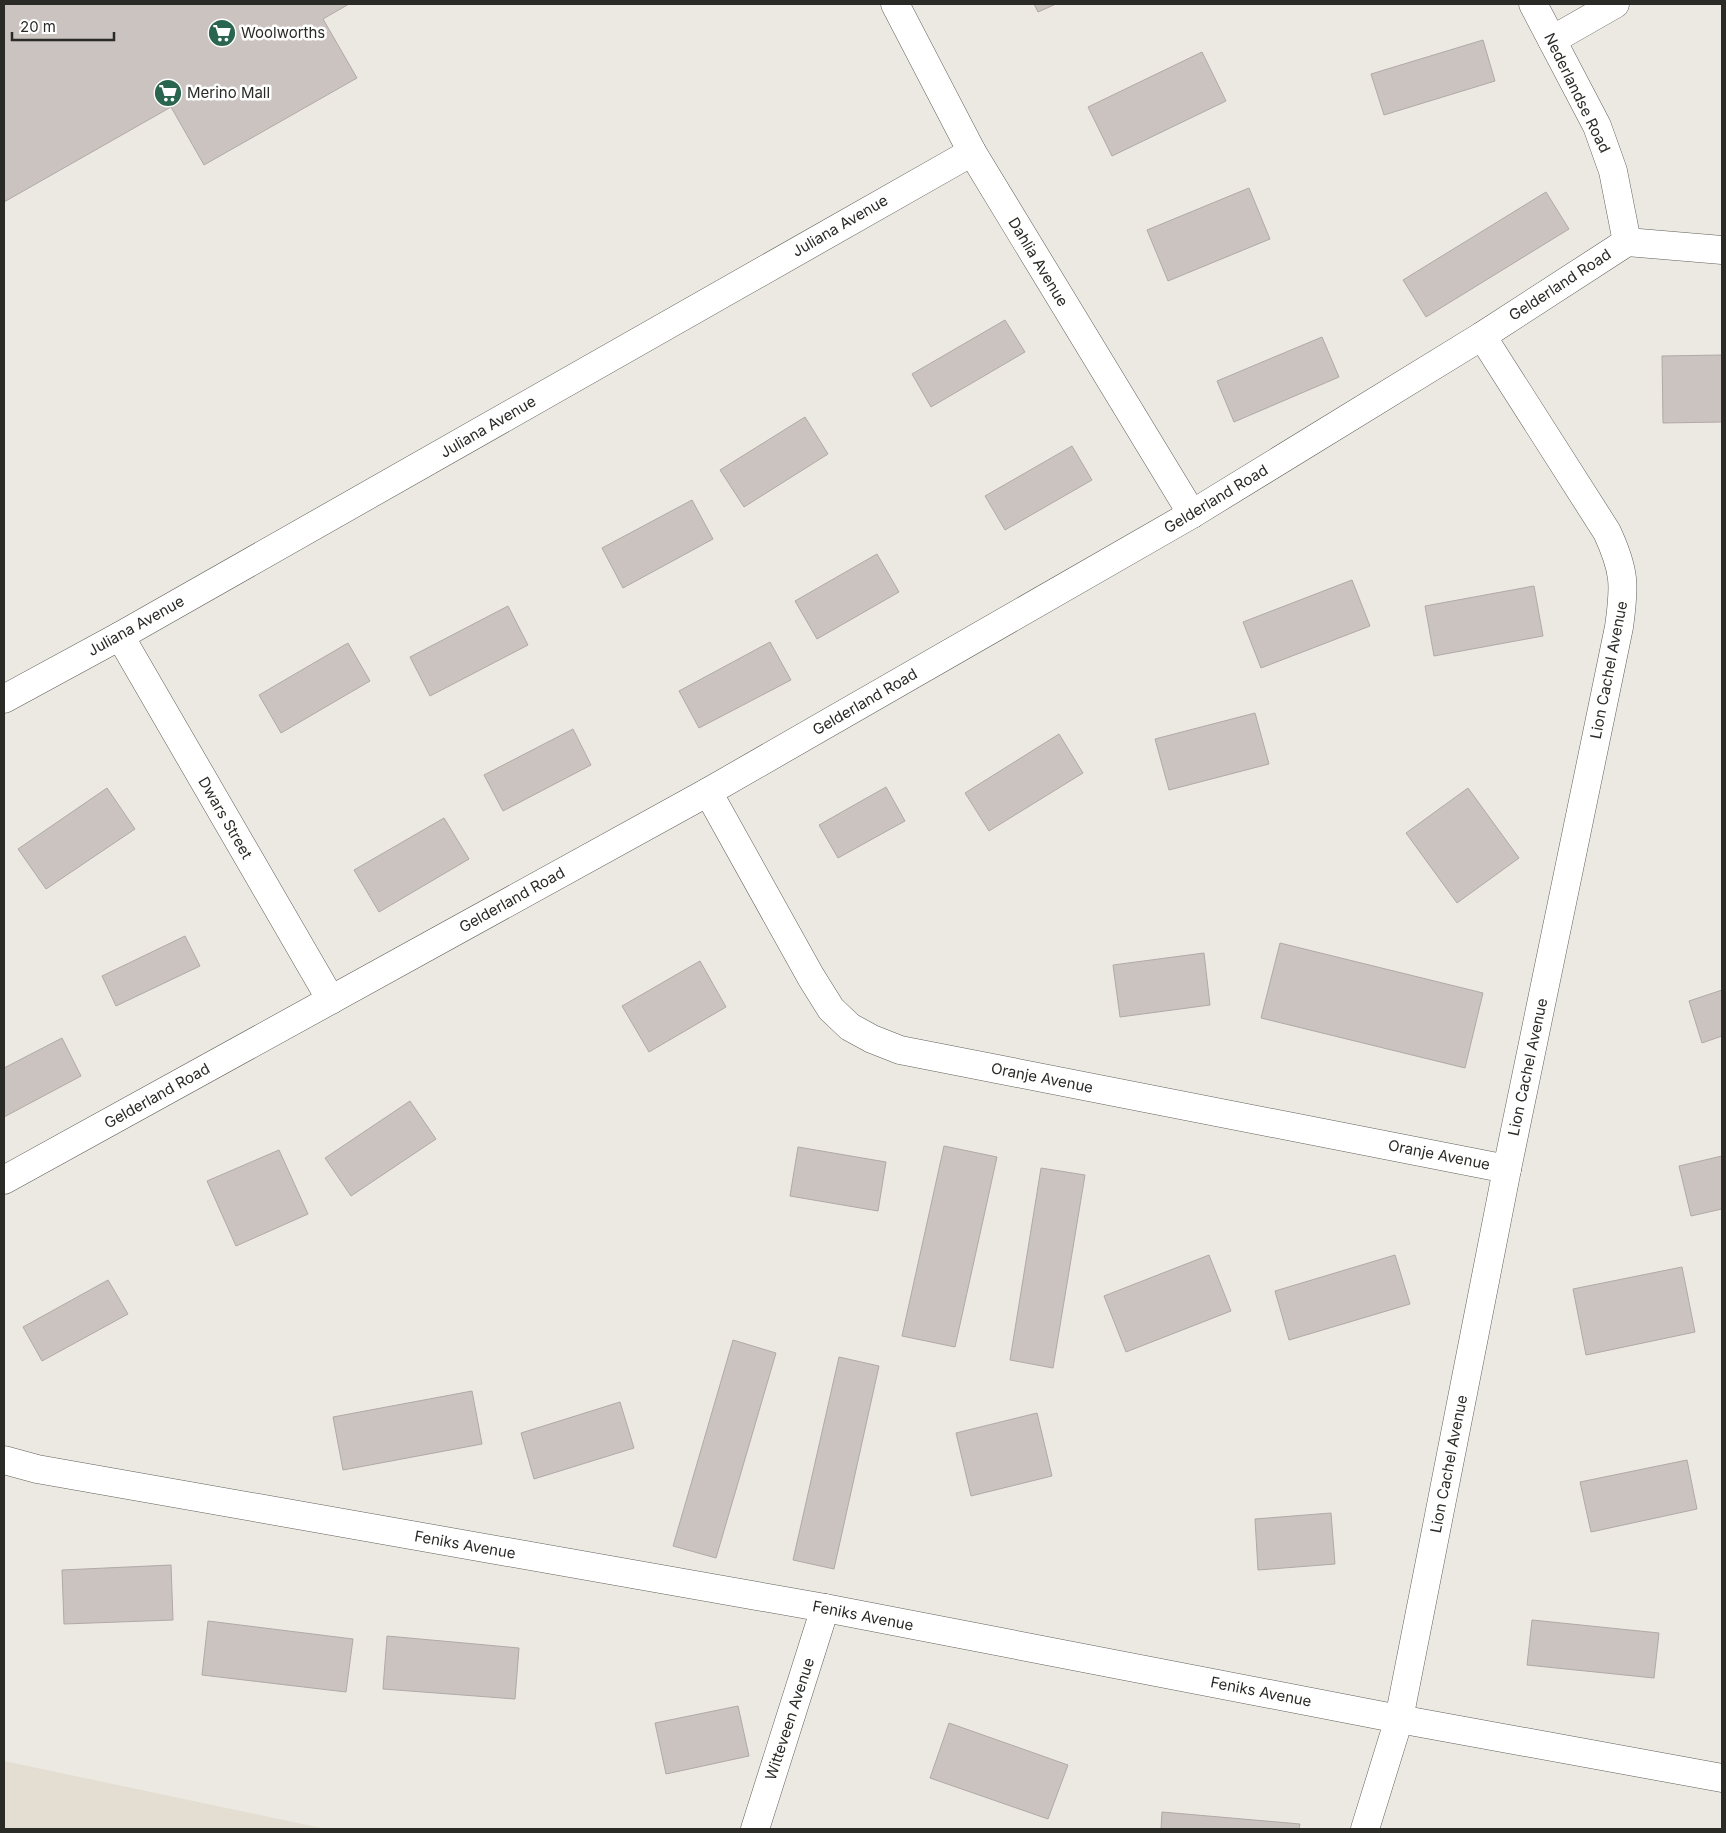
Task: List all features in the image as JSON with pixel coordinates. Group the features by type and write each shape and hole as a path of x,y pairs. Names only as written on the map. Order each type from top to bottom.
{"street":[{"name":"Dahlia Avenue","path":"895,4 972,152 1192,514"},
{"name":"Nederlandse Road","path":"1534,4 1597,126 1619,194 1627,242"},
{"path":"1552,40 1615,4"},
{"name":"Juliana Avenue","path":"4,699 120,636 972,152"},
{"name":"Gelderland Road","path":"4,1180 708,792 1192,514 1482,336 1627,242 1722,250"},
{"name":"Lion Cachel Avenue","path":"1365,1829 1399,1719 1508,1169 1619,627 1623,597 1623,576 1618,555 1607,532 1482,336"},
{"name":"Dwars Street","path":"120,636 330,1000"},
{"name":"Oranje Avenue","path":"708,792 831,1009 850,1027 872,1039 900,1050 1508,1169"},
{"name":"Feniks Avenue","path":"4,1460 46,1471 825,1608 1399,1719 1722,1778"},
{"name":"Witteveen Avenue","path":"755,1829 825,1608"}],"shaded area":[{"path":"4,1761 326,1829 4,1829"}],"building":[{"name":"Merino Mall","path":"4,4 349,4 323,19 357,78 204,165 171,107 4,202"},
{"path":"1034,4 1056,4 1038,12"},
{"path":"1483,40 1495,81 1384,115 1371,74"},
{"path":"1202,52 1226,101 1112,156 1088,107"},
{"path":"1249,188 1270,239 1168,281 1147,230"},
{"path":"1546,192 1569,229 1426,317 1403,280"},
{"path":"1005,320 1025,352 931,407 912,374"},
{"path":"1322,337 1339,377 1234,422 1217,381"},
{"path":"1722,355 1722,422 1663,423 1662,356"},
{"path":"805,417 828,454 744,507 720,470"},
{"path":"1072,446 1092,480 1005,530 985,496"},
{"path":"692,500 713,539 623,588 602,548"},
{"path":"877,554 899,592 817,639 795,601"},
{"path":"1352,580 1370,626 1261,668 1243,622"},
{"path":"1534,586 1543,636 1434,656 1425,606"},
{"path":"508,606 528,645 430,696 410,657"},
{"path":"770,642 791,680 699,728 679,691"},
{"path":"348,643 370,681 281,733 259,695"},
{"path":"1255,713 1269,764 1169,790 1155,739"},
{"path":"573,729 591,765 503,811 484,775"},
{"path":"1059,734 1083,773 989,831 965,793"},
{"path":"886,787 905,821 838,858 819,825"},
{"path":"107,788 135,829 46,889 18,849"},
{"path":"1468,788 1519,858 1457,903 1406,833"},
{"path":"444,818 469,859 379,912 354,870"},
{"path":"185,936 200,966 116,1006 102,976"},
{"path":"1280,943 1483,993 1465,1068 1261,1018"},
{"path":"1204,953 1210,1005 1120,1017 1113,965"},
{"path":"700,961 726,1007 649,1052 622,1006"},
{"path":"1722,990 1722,1036 1702,1043 1689,1001"},
{"path":"62,1038 81,1076 4,1117 4,1068"},
{"path":"410,1101 436,1139 351,1196 325,1158"},
{"path":"944,1146 997,1157 955,1347 902,1336"},
{"path":"798,1147 886,1162 878,1211 790,1196"},
{"path":"279,1150 308,1214 236,1246 207,1181"},
{"path":"1722,1156 1722,1209 1691,1216 1679,1166"},
{"path":"1041,1168 1085,1175 1053,1368 1010,1360"},
{"path":"1209,1255 1231,1311 1126,1352 1104,1296"},
{"path":"1395,1255 1410,1304 1289,1340 1275,1291"},
{"path":"1682,1267 1695,1332 1586,1355 1573,1289"},
{"path":"108,1280 128,1314 42,1361 23,1327"},
{"path":"733,1340 776,1353 716,1558 673,1546"},
{"path":"839,1357 879,1366 834,1569 793,1560"},
{"path":"472,1391 482,1444 343,1470 333,1417"},
{"path":"620,1402 634,1448 534,1479 521,1433"},
{"path":"1037,1413 1052,1476 971,1496 956,1433"},
{"path":"1687,1460 1697,1509 1591,1532 1580,1482"},
{"path":"1331,1513 1335,1564 1258,1570 1255,1519"},
{"path":"171,1565 173,1620 64,1624 62,1570"},
{"path":"1532,1620 1659,1633 1654,1678 1527,1665"},
{"path":"208,1621 353,1639 346,1692 202,1675"},
{"path":"387,1636 519,1648 515,1699 383,1689"},
{"path":"738,1706 749,1756 666,1774 655,1723"},
{"path":"949,1723 1068,1765 1048,1819 930,1778"},
{"path":"1162,1812 1300,1824 1299,1829 1161,1829"}],"place":[{"name":"Woolworths","path":"222,33"},
{"name":"Merino Mall","path":"168,93"}]}
